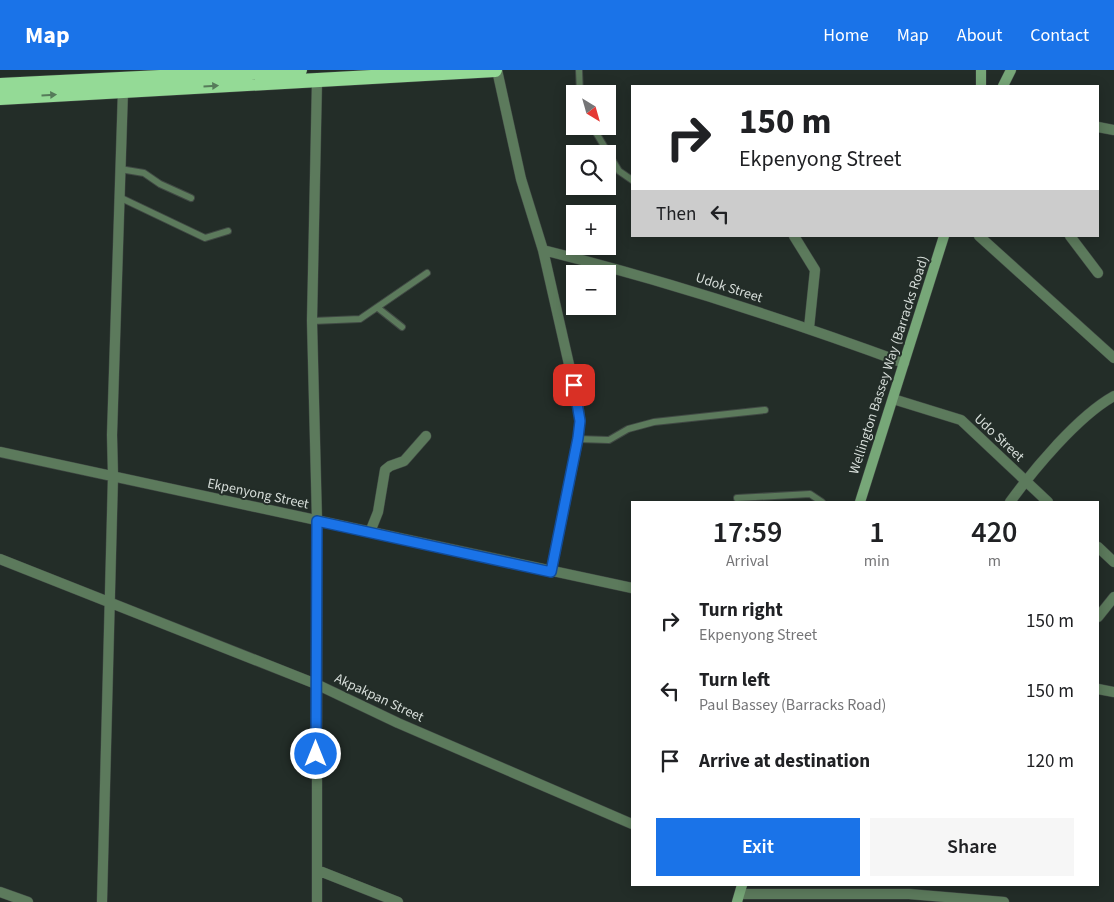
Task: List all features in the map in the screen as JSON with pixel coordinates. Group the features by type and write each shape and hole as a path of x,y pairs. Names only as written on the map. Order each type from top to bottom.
{"highway":[{"path":"0,85 300,70"},
{"path":"0,98 124,80 317,81 364,76 496,70"}],"main road":[{"path":"981,70 981,85"},
{"path":"1004,85 1011,70"},
{"name":"Wellington Bassey Way (Barracks Road)","path":"860,501 944,237"}],"street":[{"path":"496,70 521,179 543,250 578,404 578,438 551,572"},
{"path":"102,902 107,760 113,476 112,434 124,80"},
{"path":"317,81 312,321 317,521 317,902"},
{"path":"1099,127 1114,130"},
{"path":"795,237 815,270 809,328"},
{"path":"980,237 1114,358"},
{"path":"1071,237 1098,273"},
{"name":"Udok Street","path":"543,250 646,276 809,328 904,363"},
{"path":"1011,501 1025,482 1082,422 1114,396"},
{"name":"Udo Street","path":"893,399 961,420 1047,501"},
{"path":"370,532 378,512 385,470 409,457 426,436"},
{"name":"Ekpenyong Street","path":"0,452 631,588"},
{"path":"1099,548 1114,562"},
{"name":"Akpakpan Street","path":"0,559 316,684 398,723 631,824"},
{"path":"1099,616 1114,597"},
{"path":"1099,688 1114,692"},
{"path":"317,870 398,902"},
{"path":"0,892 28,902"},
{"path":"740,894 908,894 1004,902"}],"lane":[{"path":"579,70 580,85"},
{"path":"597,135 619,171 631,179"},
{"path":"120,169 144,173 160,184 191,198"},
{"path":"120,197 205,238 228,231"},
{"path":"312,321 360,319 428,273"},
{"path":"378,308 402,327"},
{"path":"578,438 609,440 628,429 654,422 765,410"},
{"path":"737,498 810,494 820,501"}],"route":[{"path":"316,754 317,521 551,572 578,438 580,421 574,385"}]}
